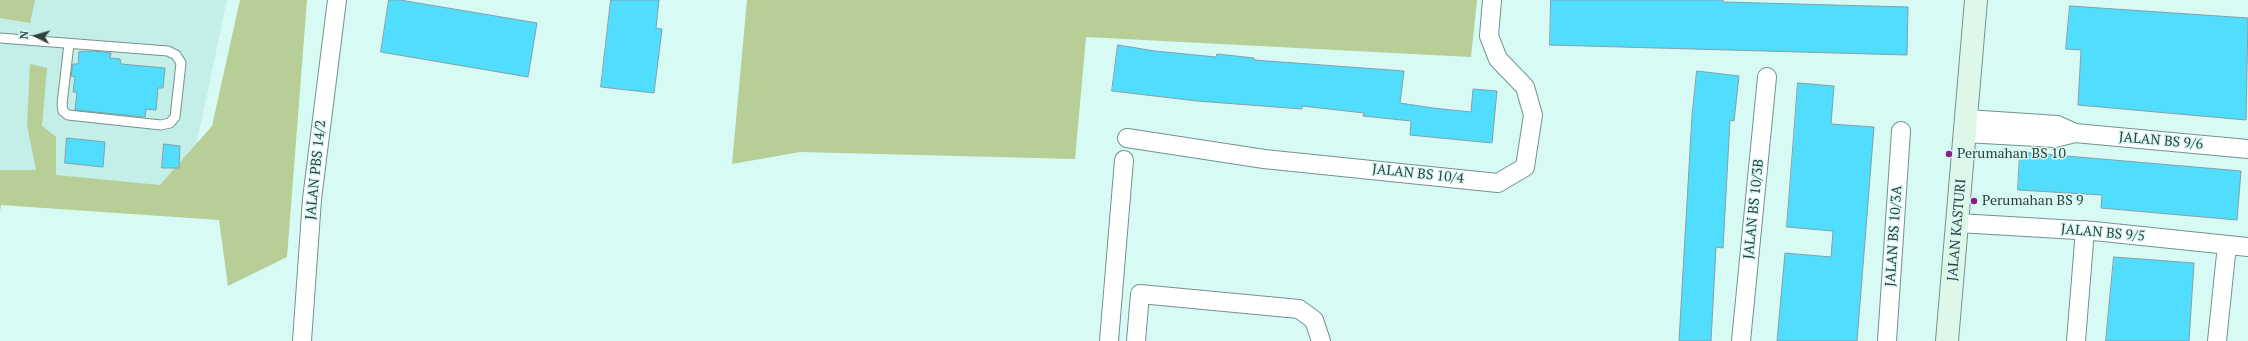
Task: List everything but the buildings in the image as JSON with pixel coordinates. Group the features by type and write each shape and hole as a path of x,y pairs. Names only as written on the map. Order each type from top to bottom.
{"street":[{"name":"JALAN PBS 14/2","path":"302,341 312,199 337,0"},
{"name":"JALAN BS 10/4","path":"1127,138 1264,159 1498,183 1525,167 1534,115 1525,87 1498,59 1489,36 1492,0"},
{"name":"JALAN KASTURI","path":"1947,341 1976,0"},
{"name":"JALAN BS 10/3B","path":"1741,341 1766,77"},
{"name":"JALAN BS 9/6","path":"1966,126 2056,125 2075,133 2248,149"},
{"name":"JALAN BS 10/3A","path":"1887,341 1901,131"},
{"path":"1109,341 1124,160"},
{"name":"JALAN BS 9/5","path":"1958,223 2085,230 2248,247"},
{"path":"2076,341 2085,230"},
{"path":"2217,341 2227,245"},
{"path":"1136,341 1140,294 1299,309 1314,320 1321,341"}],"lane":[{"path":"0,38 168,51 176,55 181,63 175,117 170,123 161,125 68,115 63,111 62,104 69,44"}],"shaded area":[{"path":"0,0 227,0 186,194 0,184"}],"green space":[{"path":"0,0 35,0 30,23 0,18"},
{"path":"240,0 307,0 287,257 228,286 219,220 1,205 0,212 0,170 36,170 27,125 30,64 47,68 42,126 56,137 56,175 160,185 212,126"},
{"path":"747,0 1477,0 1471,57 1086,37 1075,159 800,152 732,164"}],"place":[{"name":"Perumahan BS 10","path":"1949,154"},
{"name":"Perumahan BS 9","path":"1974,201"}]}
